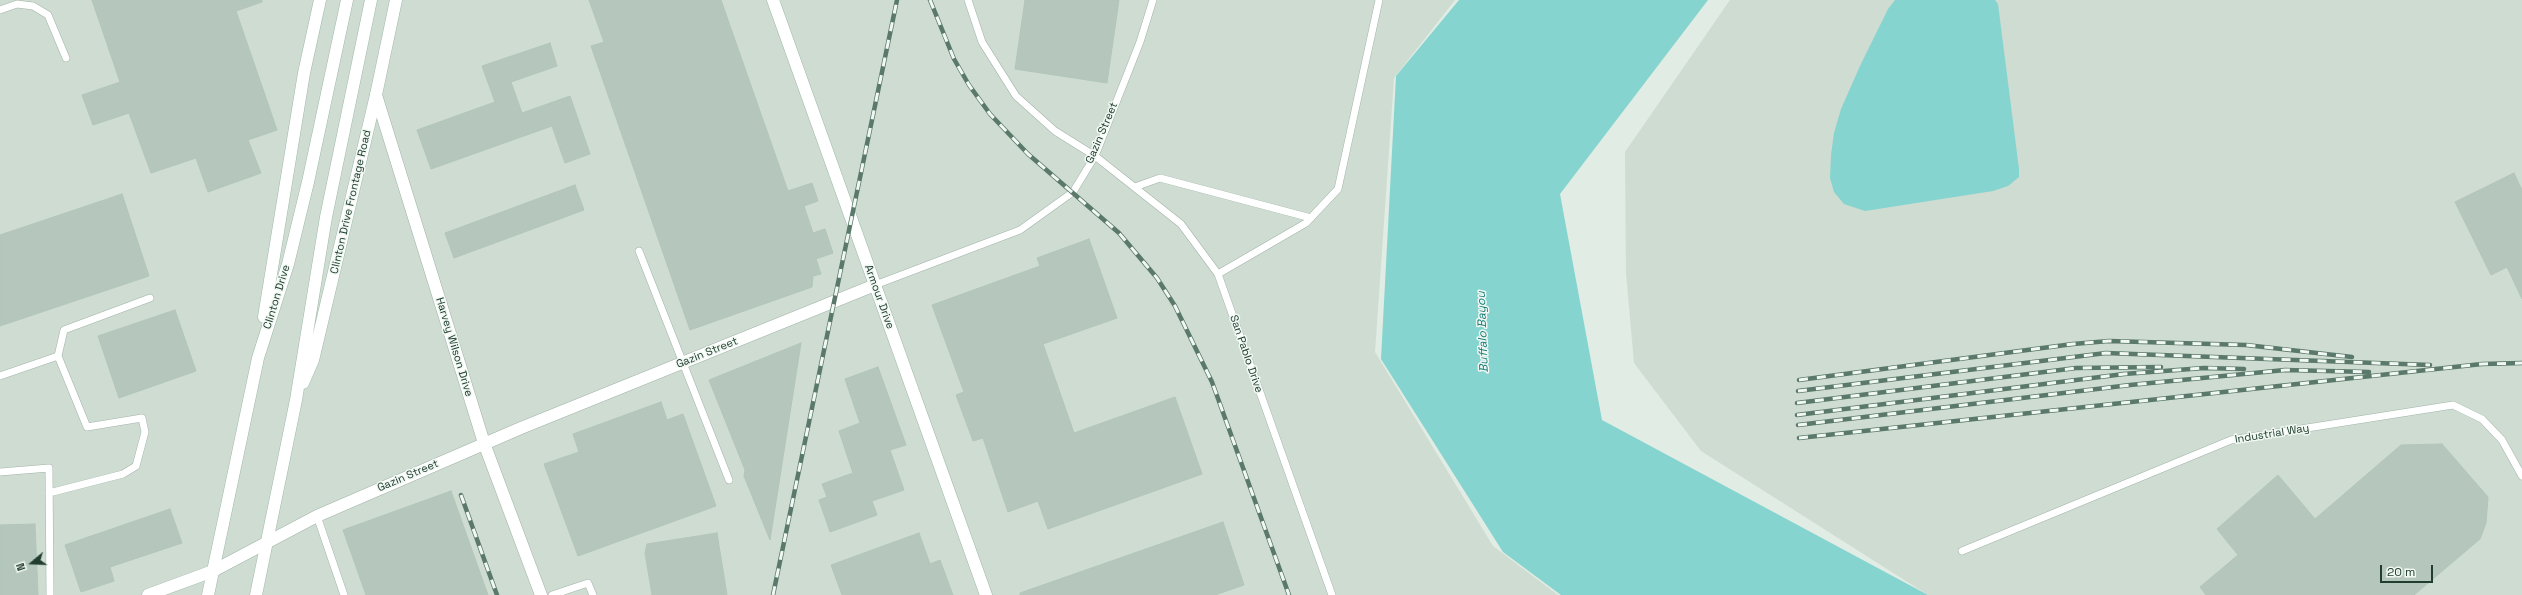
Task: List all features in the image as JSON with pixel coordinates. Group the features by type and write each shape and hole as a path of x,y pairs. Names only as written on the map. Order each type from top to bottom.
{"street":[{"path":"258,358 304,73 320,0"},
{"name":"Clinton Drive","path":"208,595 258,358 288,264 308,182 347,0"},
{"path":"256,595 296,400 326,217 371,0"},
{"name":"Clinton Drive Frontage Road","path":"296,400 313,360 376,95 396,0"},
{"name":"Armour Drive","path":"773,0 986,595"},
{"name":"Harvey Wilson Drive","path":"376,95 484,443 542,595"},
{"name":"Gazin Street","path":"148,595 213,571 317,516 484,443 875,285"}],"lane":[{"name":"San Pablo Drive","path":"968,0 982,42 1016,96 1055,131 1095,156 1181,224 1218,274 1332,595"},
{"name":"Gazin Street","path":"875,285 1020,230 1073,192 1095,156 1140,42 1152,0"},
{"path":"1218,274 1306,223 1338,189 1379,0"},
{"path":"0,10 16,4 33,6 48,15 66,58"},
{"path":"1135,187 1160,178 1311,218"},
{"path":"640,251 729,480"},
{"path":"49,492 123,474 136,466 145,432 142,418 87,427 58,356 64,330 150,298"},
{"path":"0,376 58,356"},
{"name":"Industrial Way","path":"1962,551 2232,440 2453,405 2482,419 2502,440 2522,476"},
{"path":"0,472 49,468 50,595"},
{"path":"317,516 344,595"},
{"path":"552,595 588,583 593,595"}],"shaded area":[{"path":"0,0 1455,0 1394,78 1375,352 1493,546 1558,595 0,595"},
{"path":"1730,0 2522,0 2522,595 1928,595 1701,451 1634,363 1626,273 1625,152"}],"water":[{"name":"Buffalo Bayou","path":"1459,0 1708,0 1560,194 1602,420 1928,595 1561,595 1503,552 1381,359 1396,76"},
{"path":"1895,0 1995,0 1998,4 2019,169 2019,177 2008,186 1993,191 1865,211 1844,204 1834,192 1830,178 1831,155 1834,133 1841,109 1888,9"}],"building":[{"path":"92,0 262,0 262,2 236,11 277,130 248,140 261,173 208,192 196,158 151,173 129,113 93,125 82,95 120,82"},
{"path":"589,0 721,0 788,191 812,183 818,201 804,206 813,233 825,229 833,253 816,259 821,274 813,276 812,287 690,330 591,46 604,42"},
{"path":"1025,0 1119,0 1107,83 1015,69"},
{"path":"550,43 557,66 511,82 522,113 570,96 590,154 565,163 552,126 431,169 417,130 495,102 482,66"},
{"path":"2514,173 2522,190 2522,299 2507,267 2491,275 2455,202"},
{"path":"575,185 584,210 454,258 445,233"},
{"path":"122,194 149,276 0,326 0,235"},
{"path":"1089,239 1117,318 1043,344 1074,433 1175,397 1202,474 1048,529 1038,501 1008,512 983,438 973,441 956,395 964,392 932,305 1040,266 1037,258"},
{"path":"175,310 196,371 119,398 98,336"},
{"path":"801,343 770,540 744,476 745,470 709,380"},
{"path":"878,367 906,445 890,450 904,490 872,501 877,515 830,532 819,500 827,497 822,484 853,473 839,431 860,423 845,379"},
{"path":"661,402 667,420 683,414 716,506 578,556 544,464 579,452 573,434"},
{"path":"2442,444 2488,497 2486,523 2480,539 2414,595 2206,595 2200,587 2238,555 2217,529 2278,475 2315,519 2401,445"},
{"path":"451,491 488,595 366,595 343,530"},
{"path":"170,509 182,543 110,567 114,581 81,592 65,545"},
{"path":"1223,522 1244,585 1215,595 1020,595 1020,593"},
{"path":"35,524 38,595 0,595 0,525"},
{"path":"717,533 727,595 652,595 645,553 647,544"},
{"path":"919,533 930,564 940,560 953,595 842,595 831,565"}],"railway":[{"path":"773,595 897,0"},
{"path":"930,0 954,59 969,85 990,114 1028,154 1119,233 1157,278 1175,306 1212,382 1289,595"},
{"path":"1799,380 2073,344 2109,341 2246,345 2352,357"},
{"path":"1798,391 2106,353 2430,365"},
{"path":"1799,438 2482,364 2522,363"},
{"path":"1797,403 2076,368 2161,367"},
{"path":"1797,415 2124,374 2204,368 2244,369"},
{"path":"1798,425 2130,385 2285,370 2369,372"},
{"path":"461,495 497,595"}]}
